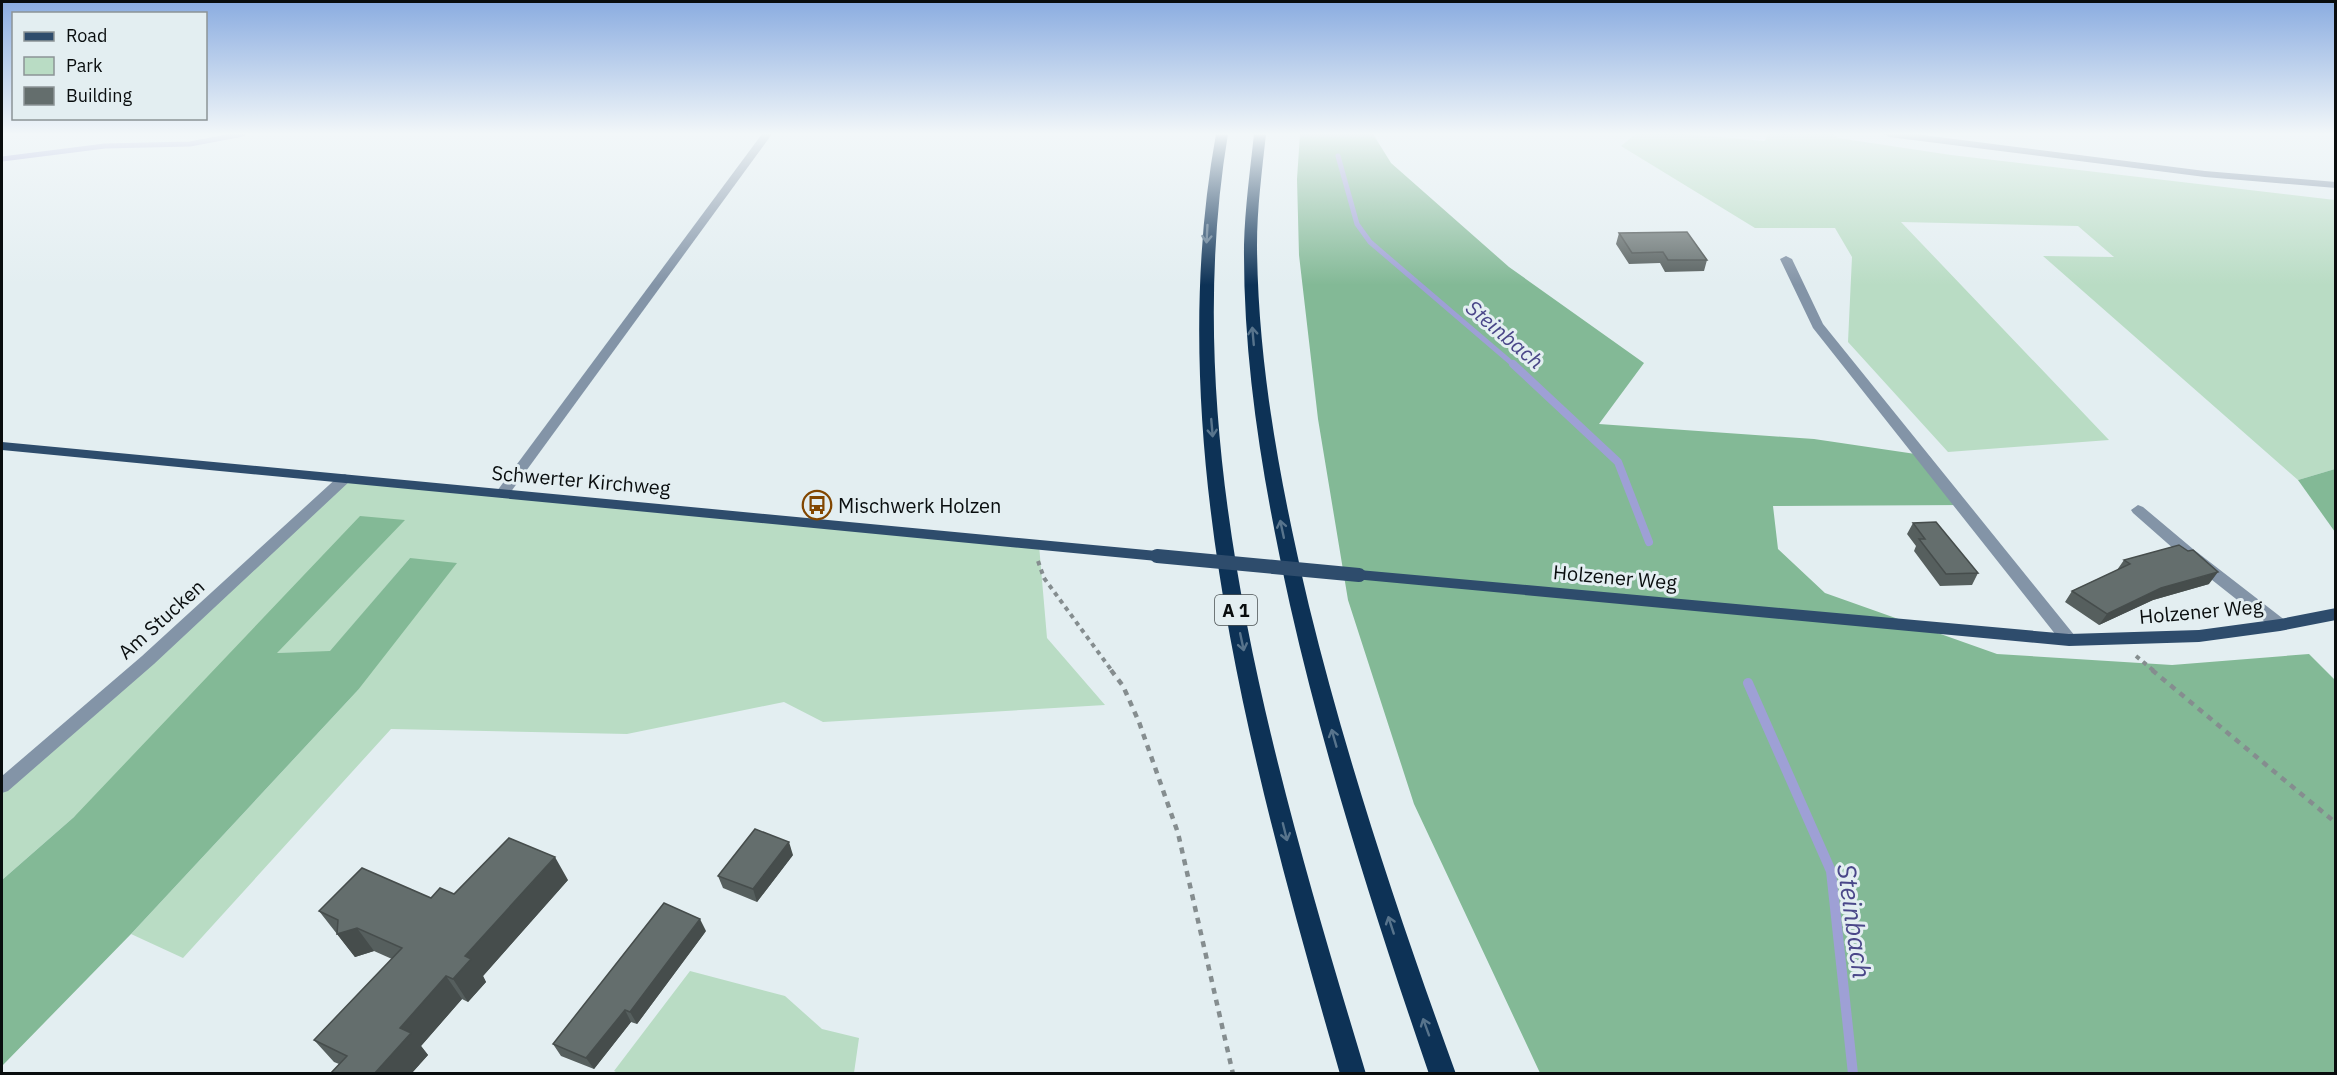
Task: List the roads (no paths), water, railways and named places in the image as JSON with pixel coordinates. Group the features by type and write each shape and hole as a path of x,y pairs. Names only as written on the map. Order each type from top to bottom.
{"highway":[{"name":"A 1","path":"1214,184 1208,217 1204,295 1208,392 1220,517 1260,726 1292,858 1353,1074"},
{"path":"1254,184 1250,218 1250,294 1258,388 1279,513 1304,627 1363,840 1443,1074"}],"main road":[{"name":"Schwerter Kirchweg","path":"2,446 1157,556"},
{"name":"Holzener Weg","path":"1157,556 2069,640 2199,636 2280,625 2336,614"}],"street":[{"path":"502,494 730,184"},
{"path":"1786,259 1817,325 2069,640"},
{"name":"Am Stucken","path":"2,786 156,652 345,478"},
{"path":"2138,510 2188,554 2280,625"}],"waterway":[{"name":"Steinbach","path":"1346,184 1357,224 1370,242 1515,366"},
{"name":"Steinbach","path":"1513,364 1618,462 1649,542"},
{"name":"Steinbach","path":"1748,683 1831,871 1853,1074"}],"place":[{"name":"Mischwerk Holzen","path":"817,505"}]}
